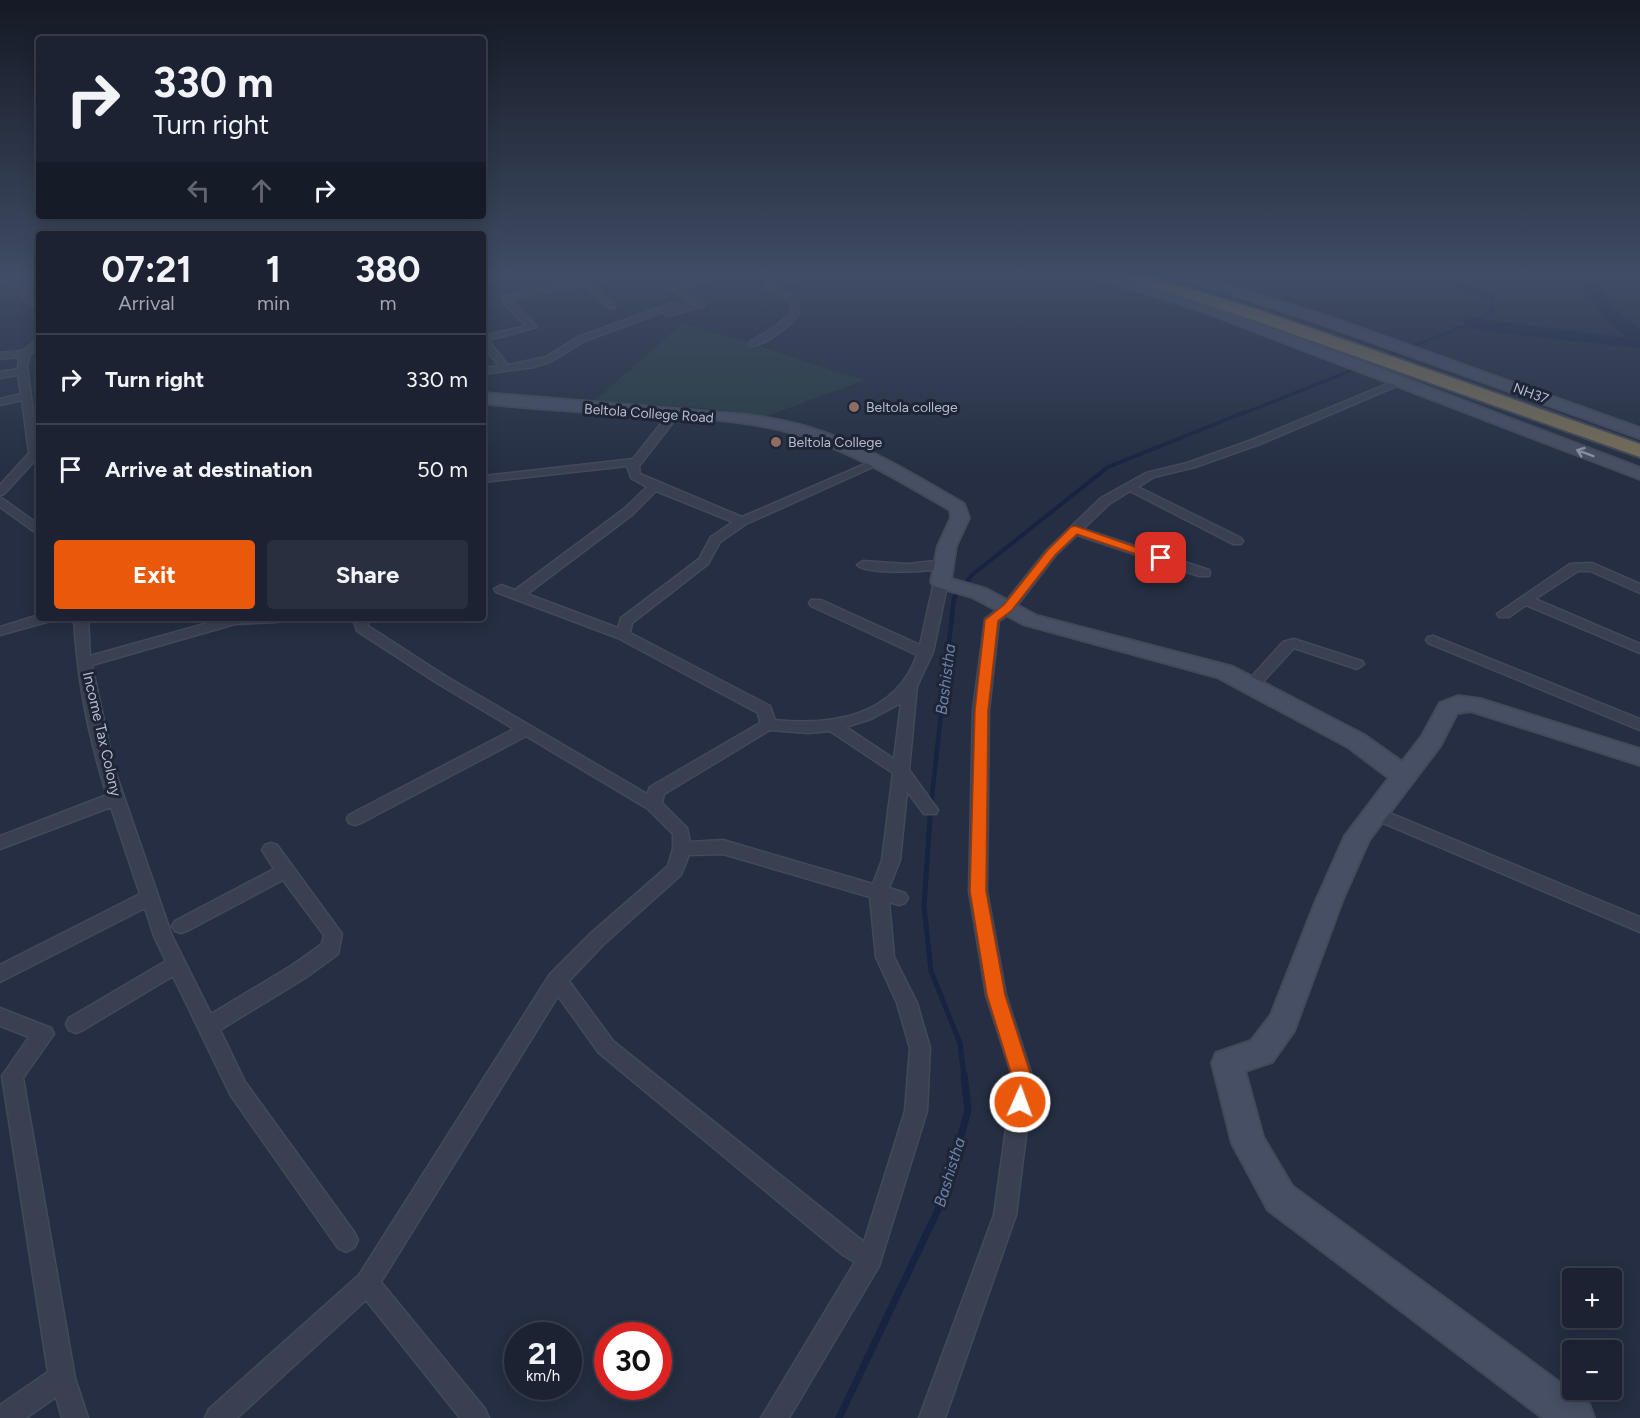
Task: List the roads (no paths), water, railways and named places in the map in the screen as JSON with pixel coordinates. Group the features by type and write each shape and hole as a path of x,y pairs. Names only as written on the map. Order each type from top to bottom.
{"highway":[{"path":"1328,341 1640,451"},
{"path":"1409,370 1640,442"}],"street":[{"path":"486,371 549,359 578,341"},
{"path":"753,344 758,341"},
{"path":"1319,341 1346,349"},
{"name":"NH37","path":"1382,341 1409,370 1521,390 1640,433"},
{"path":"486,344 505,368"},
{"path":"0,356 25,354 36,345"},
{"path":"25,354 24,371 35,454 5,481 1,500 36,529"},
{"path":"932,1418 1005,1215 1023,1079 996,995 978,891 981,710 992,620 1008,608 1051,553 1105,501 1150,475 1191,465 1256,442 1409,370 1640,474"},
{"path":"0,375 24,371"},
{"path":"0,402 27,396"},
{"name":"Beltola College Road","path":"486,398 591,409 676,412 785,426 834,443 958,508 960,518 947,546 945,564 947,584"},
{"path":"676,412 633,466 635,476 654,486 742,521"},
{"path":"486,479 637,462"},
{"path":"623,635 626,621 704,561 715,540 742,521 876,463"},
{"path":"517,595 627,512 654,486"},
{"path":"1130,487 1237,541"},
{"path":"1075,530 1204,573"},
{"path":"863,565 907,568 945,564"},
{"path":"1504,614 1575,567 1584,566 1640,590"},
{"path":"774,1418 871,1258 916,1111 920,1048 907,1003 885,957 879,892 891,860 910,686 925,652 947,584 979,593 1030,620 1225,672 1252,684 1356,741 1405,777"},
{"path":"501,589 623,635 765,710 768,725"},
{"path":"1525,600 1640,649"},
{"path":"816,603 925,652"},
{"path":"0,632 36,621"},
{"name":"Income Tax Colony","path":"81,621 85,662 106,768 163,936 238,1089 346,1240"},
{"path":"85,662 230,621"},
{"path":"218,1418 367,1282 557,980 596,940 675,870 682,849 681,832 654,805 525,729 362,628 361,621"},
{"path":"1433,639 1640,725"},
{"path":"1252,684 1288,645 1294,643 1357,664"},
{"path":"654,805 656,791 768,725 813,728 864,717 893,701 910,686"},
{"path":"1575,1418 1538,1405 1280,1198 1248,1143 1227,1064 1261,1052 1283,1022 1329,901 1358,836 1432,740 1448,708 1458,703 1472,704 1640,757"},
{"path":"832,725 900,770 930,810"},
{"path":"355,819 525,729"},
{"path":"0,843 117,798"},
{"path":"1374,813 1640,926"},
{"path":"682,849 723,847 899,898"},
{"path":"208,1026 298,972 331,948 333,934 271,850"},
{"path":"181,926 285,871"},
{"path":"0,975 147,889"},
{"path":"76,1024 177,964"},
{"path":"557,980 606,1047 851,1247 871,1258"},
{"path":"0,1017 44,1034 12,1076 62,1378 75,1418"},
{"path":"367,1282 476,1418"},
{"path":"3,1418 62,1378"}],"waterway":[{"name":"Bashistha","path":"1385,357 1425,341"},
{"path":"1612,341 1636,344 1636,341"},
{"name":"Bashistha","path":"1242,414 1377,360"},
{"name":"Bashistha","path":"963,587 972,575 1108,467 1245,412"},
{"name":"Bashistha","path":"931,804 954,598 964,585"},
{"name":"Bashistha","path":"931,803 924,906 931,971 960,1043 964,1077"},
{"name":"Bashistha","path":"839,1418 945,1195 968,1110 964,1075"}],"place":[{"name":"Beltola college","path":"854,407"},
{"name":"Beltola College","path":"776,442"}]}
